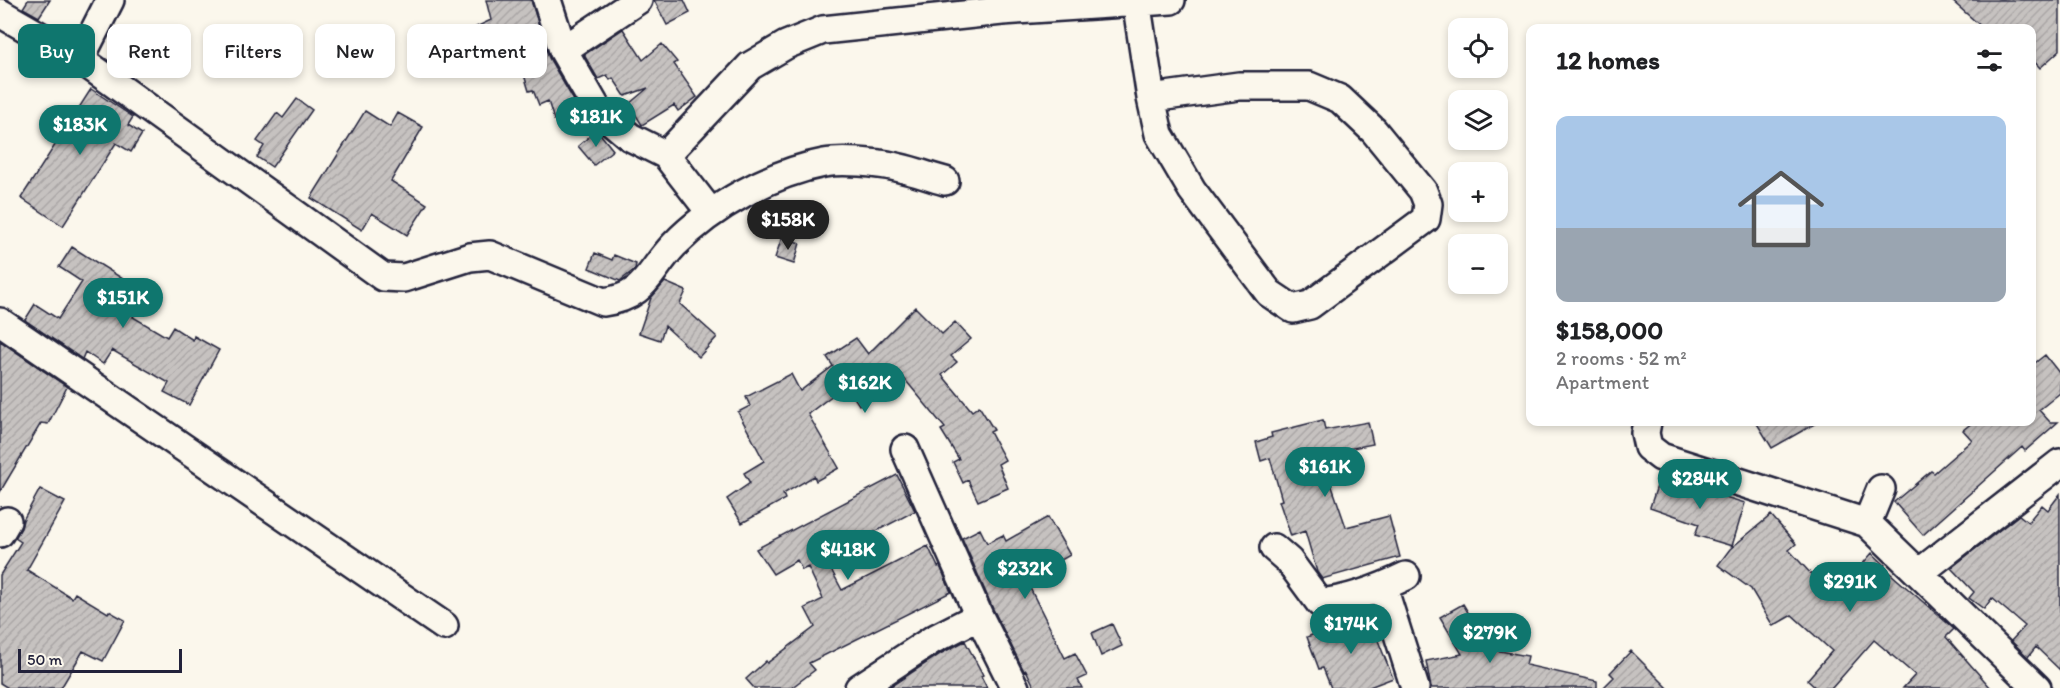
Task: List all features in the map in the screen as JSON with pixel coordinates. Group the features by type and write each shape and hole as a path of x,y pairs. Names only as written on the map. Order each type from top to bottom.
{"street":[{"path":"95,30 110,0"},
{"path":"547,0 563,50 597,109 630,137 666,155 711,213"},
{"path":"563,50 638,0"},
{"path":"666,155 750,66 786,45 823,30 1002,11 1171,0"},
{"path":"1136,1 1151,98 1159,134 1192,190 1269,293 1293,309 1310,305 1426,219 1428,204 1423,191 1374,131 1340,99 1309,86 1239,86 1151,98"},
{"path":"0,13 19,24"},
{"path":"95,70 383,277 404,278 470,257 490,255 588,297 603,302 620,300 637,292 674,245 711,213 777,176 826,163 881,164 945,181"},
{"path":"2,328 444,626"},
{"path":"1646,426 1645,433 1648,447 1661,457 1867,523 2037,688"},
{"path":"905,449 979,616 1015,688"},
{"path":"1919,573 2060,463"},
{"path":"1867,523 1881,489"},
{"path":"1274,548 1289,561 1320,603 1337,601 1394,581 1415,688"},
{"path":"859,688 932,640 979,616"}],"building":[{"path":"28,0 50,0 39,17 23,8"},
{"path":"486,0 531,0 538,24 482,24 491,20"},
{"path":"654,0 684,0 690,13 667,25"},
{"path":"1951,0 2060,0 2060,50 2040,68 2036,64 2036,24 1978,24"},
{"path":"623,29 643,60 662,44 677,62 674,64 697,97 678,111 674,105 642,125 629,104 648,88 625,96 613,78 610,80 607,75 598,79 584,55"},
{"path":"547,52 580,111 554,120 548,101 539,105 533,90 529,91 525,78 547,78"},
{"path":"91,89 133,117 128,125 142,134 131,152 116,143 63,226 21,198"},
{"path":"297,99 312,110 272,167 257,157 264,146 257,141 277,113 283,118"},
{"path":"365,111 390,127 398,113 423,127 391,181 427,204 407,235 372,213 362,230 311,198"},
{"path":"597,130 613,150 594,165 578,146"},
{"path":"782,237 800,243 794,264 775,258"},
{"path":"72,247 147,294 133,317 167,337 173,327 193,340 194,336 219,350 189,405 164,392 169,383 112,350 103,364 85,352 82,359 25,320 35,304 58,319 82,282 59,267"},
{"path":"595,253 612,260 614,255 636,264 635,269 620,281 589,268"},
{"path":"665,282 686,291 680,304 717,337 699,357 665,326 660,340 639,333 651,298"},
{"path":"915,307 942,334 955,322 971,339 951,356 957,362 942,375 972,411 979,406 994,430 990,432 1005,460 998,464 1008,488 978,501 968,480 963,483 953,462 959,459 941,430 945,428 902,376 859,405 846,385 808,414 839,468 816,481 814,476 783,494 785,499 742,523 727,499 750,483 744,473 764,461 738,412 750,406 746,397 791,374 800,391 833,366 827,357 856,338 868,354"},
{"path":"0,341 67,387 48,424 41,423 0,492"},
{"path":"2045,355 2060,374 2060,393 2039,410 2050,422 2058,422 2025,451 2022,447 1923,535 1894,502 1931,471 1934,473 1972,440 1963,430 1968,426 2036,426 2036,362"},
{"path":"1323,420 1325,430 1368,422 1373,444 1332,452 1337,469 1327,472 1346,527 1389,516 1400,557 1322,579 1317,572 1305,531 1291,536 1279,501 1282,500 1270,458 1261,461 1256,442 1272,437 1271,433"},
{"path":"1758,426 1811,426 1772,448"},
{"path":"897,475 915,511 825,558 842,590 928,546 951,592 809,663 815,670 791,688 754,688 746,679 766,661 767,663 815,627 805,608 823,599 808,567 802,570 797,560 773,574 756,549"},
{"path":"1660,477 1745,503 1732,546 1695,535 1699,524 1650,507"},
{"path":"40,489 65,502 27,570 72,598 75,593 108,613 109,611 125,620 103,661 83,651 61,688 8,688 0,683 0,575 21,542 15,538"},
{"path":"2060,494 2060,670 2036,647 2028,657 2011,641 2025,626 1992,598 1984,609 1969,598 1974,592 1951,568 2019,515 2028,522 2042,505 2048,510"},
{"path":"1771,515 1796,544 1789,550 1825,589 1835,596 1872,553 1885,565 1883,567 1954,629 1946,637 1991,688 1903,688 1915,675 1874,640 1832,688 1816,688 1807,680 1832,651 1792,615 1773,626 1751,589 1718,565 1730,549"},
{"path":"1048,517 1070,555 1026,580 1065,658 1075,653 1087,676 1078,680 1082,688 1035,688 993,609 962,538 980,529 987,543 1003,535 1006,541"},
{"path":"1463,604 1481,634 1484,648 1528,656 1526,665 1597,681 1597,688 1431,688 1426,661 1462,654 1440,617"},
{"path":"1367,613 1393,678 1367,688 1331,688 1323,668 1319,669 1307,637"},
{"path":"1112,624 1122,646 1101,656 1092,633"},
{"path":"965,641 983,675 981,676 987,688 888,688 940,654"},
{"path":"1631,651 1668,688 1603,688 1614,677 1610,673"}]}
